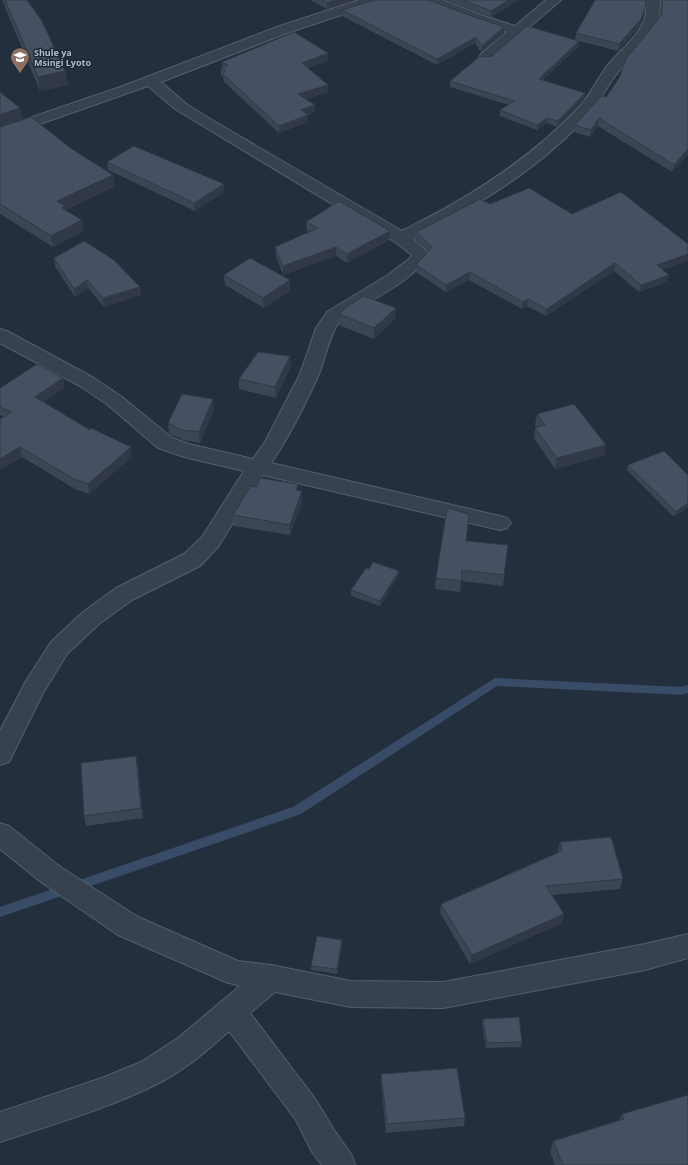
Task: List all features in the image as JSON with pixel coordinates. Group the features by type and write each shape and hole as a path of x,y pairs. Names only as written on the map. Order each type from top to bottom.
{"street":[{"path":"0,133 151,81 282,30 373,0"},
{"path":"430,0 476,18 518,31"},
{"path":"486,57 554,0"},
{"path":"401,238 450,213 497,185 539,152 572,122 586,108 612,69 648,27 652,20 653,0"},
{"path":"0,755 34,688 59,648 91,618 124,594 192,560 210,542 274,444 316,356 325,328 333,316 349,305 394,280 415,263 421,254 401,238 207,124 175,102 151,81"},
{"path":"0,335 87,382 115,401 165,443 184,450 500,523"},
{"path":"0,834 50,874 128,926 236,973 271,978 351,994 443,995 645,957 688,946"},
{"path":"0,1127 104,1092 151,1072 188,1048 231,1010 271,978"},
{"path":"231,1010 306,1110 323,1142 340,1165"}],"building":[{"path":"5,0 27,0 42,21 65,71 38,77"},
{"path":"322,0 336,0 327,3"},
{"path":"374,0 429,0 504,27 482,46 476,37 437,59 342,10"},
{"path":"463,0 509,0 491,11"},
{"path":"595,0 646,0 645,9 641,19 619,44 576,33"},
{"path":"662,0 688,0 688,149 674,165 599,118 591,130 575,125 601,96 606,97 619,78 626,59 662,13"},
{"path":"527,26 579,41 539,79 585,93 558,121 547,118 537,125 500,110 514,101 450,81 480,56 492,56"},
{"path":"294,32 328,53 302,63 328,85 298,94 315,105 301,110 308,115 279,126 223,74 226,71 221,68 228,65 222,62"},
{"path":"0,92 20,108 0,115"},
{"path":"31,117 72,149 113,175 57,201 65,206 62,208 82,220 51,236 0,204 0,127"},
{"path":"134,146 224,184 194,203 107,162"},
{"path":"529,188 572,214 621,192 688,244 688,254 657,265 669,275 641,285 615,263 547,309 528,299 523,302 470,272 446,285 416,265 432,247 416,232 480,199 490,204"},
{"path":"339,201 390,231 347,254 336,247 283,266 275,247 318,228 306,222"},
{"path":"84,241 114,260 140,287 103,298 87,280 74,289 54,258"},
{"path":"250,258 290,280 263,298 224,275"},
{"path":"364,296 396,308 374,328 339,314 348,306"},
{"path":"258,352 290,356 275,387 239,379"},
{"path":"37,364 63,378 35,397 90,430 91,428 131,447 88,484 74,479 20,447 0,459 0,419 12,412 0,407 0,388"},
{"path":"182,394 213,399 199,432 182,430 168,423"},
{"path":"574,404 606,445 557,458 535,428 545,425 537,414"},
{"path":"664,451 688,475 688,503 676,512 628,465"},
{"path":"260,478 298,484 296,490 302,491 290,525 233,515 251,486 257,487"},
{"path":"447,508 469,514 466,541 508,545 504,575 462,570 461,581 436,578"},
{"path":"373,562 399,571 380,601 351,590 366,568 369,569"},
{"path":"136,756 141,808 84,816 81,763"},
{"path":"611,837 623,879 546,886 564,914 472,955 441,904 562,851 560,842"},
{"path":"317,936 342,940 337,969 311,966"},
{"path":"519,1017 522,1042 487,1043 483,1019"},
{"path":"457,1068 465,1118 387,1124 381,1074"},
{"path":"688,1095 688,1165 563,1165 553,1141 624,1119 622,1114"}],"waterway":[{"path":"0,912 297,811 495,682 682,691 688,689"}],"place":[{"name":"Shule ya Msingi Lyoto","path":"20,74"}]}
